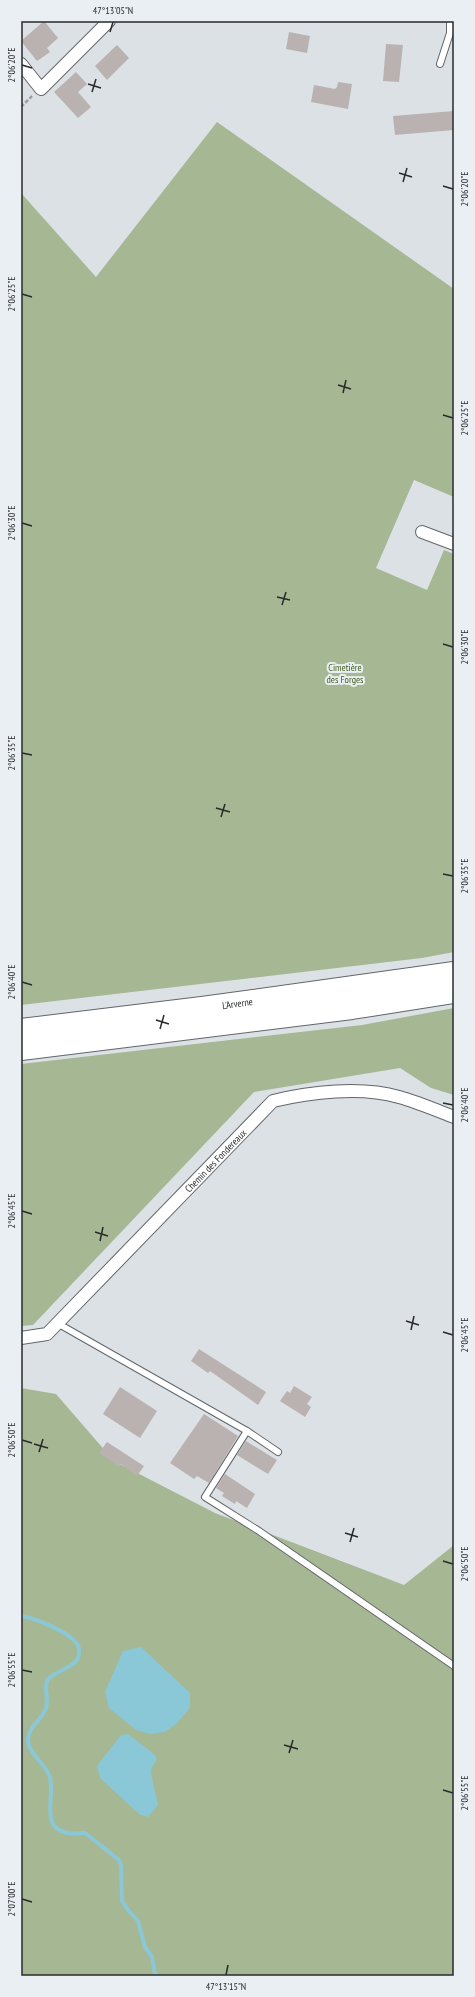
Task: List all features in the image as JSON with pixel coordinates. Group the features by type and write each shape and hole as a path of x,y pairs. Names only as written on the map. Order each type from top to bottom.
{"highway":[{"name":"L'Arverne","path":"21,1030 210,1007 454,973"},
{"name":"L'Arverne","path":"21,1049 345,1009 454,992"}],"street":[{"path":"21,64 41,89 109,21"},
{"path":"422,532 454,544"},
{"name":"Chemin des Fondereaux","path":"21,1338 47,1334 273,1101 303,1094 367,1092 398,1096 454,1117"}],"lane":[{"path":"440,64 450,33 450,21"},
{"path":"57,1323 247,1431 278,1452"},
{"path":"247,1431 205,1497 259,1531 454,1666"}],"green space":[{"name":"Cimetière des Forges","path":"217,122 454,289 454,497 414,480 376,568 427,590 444,550 454,554 454,952 422,958 21,1005 21,193 96,277"},
{"path":"454,1008 454,1095 431,1088 400,1068 254,1092 33,1325 21,1326 21,1064 362,1025"},
{"path":"21,1388 56,1394 114,1461 215,1513 404,1585 454,1545 454,1976 21,1976"}],"water":[{"path":"141,1647 190,1693 190,1708 176,1724 165,1732 150,1734 136,1730 109,1708 105,1692 123,1651"},
{"path":"128,1734 154,1754 157,1759 151,1772 158,1805 148,1817 139,1814 100,1778 97,1766 121,1735"}],"building":[{"path":"44,21 58,38 47,48 50,52 37,61 21,41"},
{"path":"289,32 310,36 307,53 286,49"},
{"path":"386,44 403,45 399,82 383,81"},
{"path":"117,45 129,58 107,80 95,66"},
{"path":"76,72 87,84 78,92 91,107 78,118 54,92"},
{"path":"338,82 352,84 348,109 311,102 314,85 335,89"},
{"path":"454,111 454,130 395,135 393,116"},
{"path":"199,1349 266,1392 258,1405 210,1371 208,1373 191,1361"},
{"path":"294,1386 312,1397 307,1404 311,1407 305,1417 280,1401 287,1391 290,1393"},
{"path":"120,1387 157,1411 140,1438 103,1414"},
{"path":"204,1414 238,1436 209,1483 197,1476 194,1479 170,1463"},
{"path":"246,1441 277,1460 268,1474 237,1455"},
{"path":"107,1442 144,1466 137,1476 121,1464 119,1467 99,1453"},
{"path":"225,1474 255,1494 247,1508 236,1501 235,1504 222,1496 224,1493 216,1488"}],"waterway":[{"path":"21,1616 45,1623 63,1632 76,1643 79,1649 79,1656 76,1661 72,1665 50,1677 47,1681 46,1708 42,1716 33,1726 28,1739 30,1748 49,1775 51,1782 50,1808 53,1824 58,1829 67,1833 85,1833 119,1860 121,1866 122,1901 138,1921 145,1947 152,1957 155,1974 157,1976"}]}
